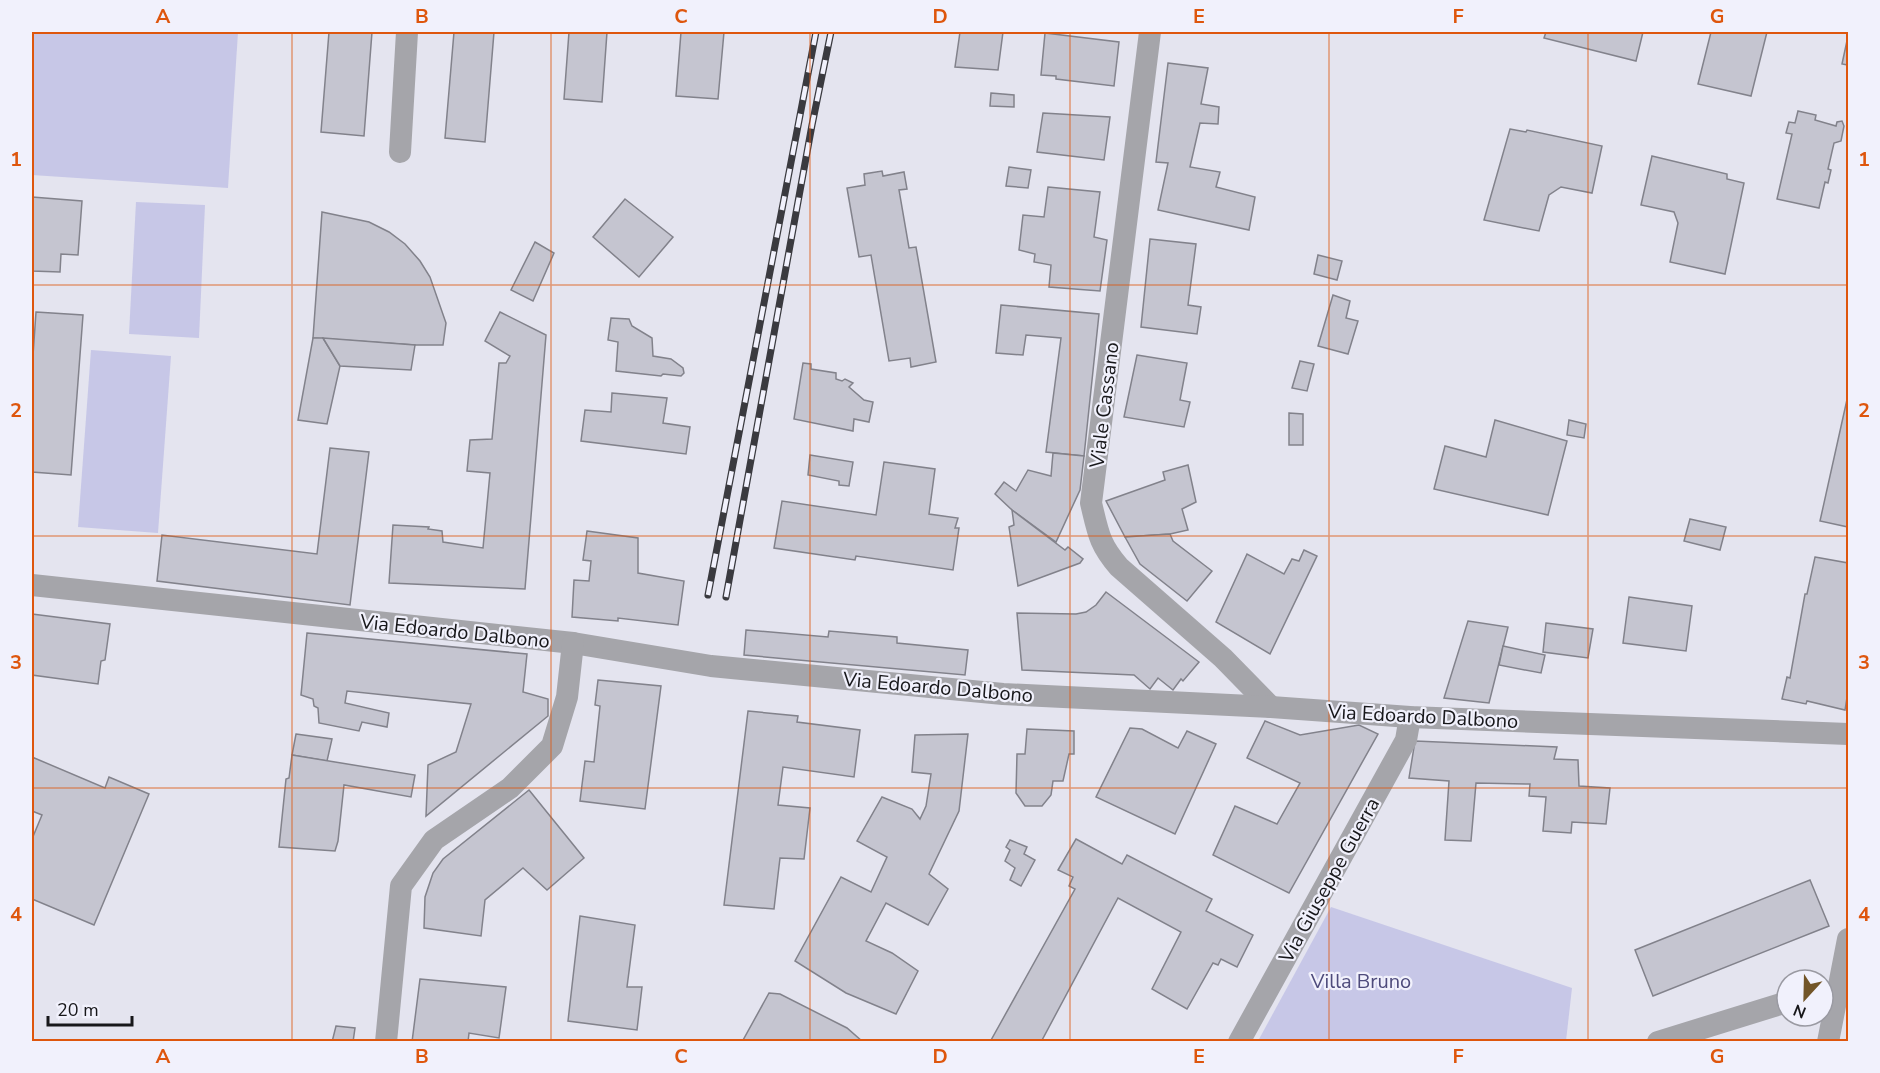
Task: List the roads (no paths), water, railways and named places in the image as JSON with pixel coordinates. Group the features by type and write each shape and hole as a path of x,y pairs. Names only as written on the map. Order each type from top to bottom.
{"street":[{"path":"400,152 407,32"},
{"name":"Viale Cassano","path":"1150,32 1091,503 1105,550 1119,567 1223,658 1271,707"},
{"name":"Via Edoardo Dalbono","path":"32,585 573,644 711,666 1003,694 1271,707 1410,717 1848,734"},
{"path":"386,1041 401,886 434,840 510,788 552,746 567,697 573,644"},
{"name":"Via Giuseppe Guerra","path":"1239,1041 1406,740 1410,717"},
{"path":"1835,976 1848,939"},
{"path":"1658,1041 1775,1006"}],"railway":[{"path":"708,595 816,32"},
{"path":"726,597 831,32"}],"park label":[{"name":"Villa Bruno","path":"1361,981"}]}
